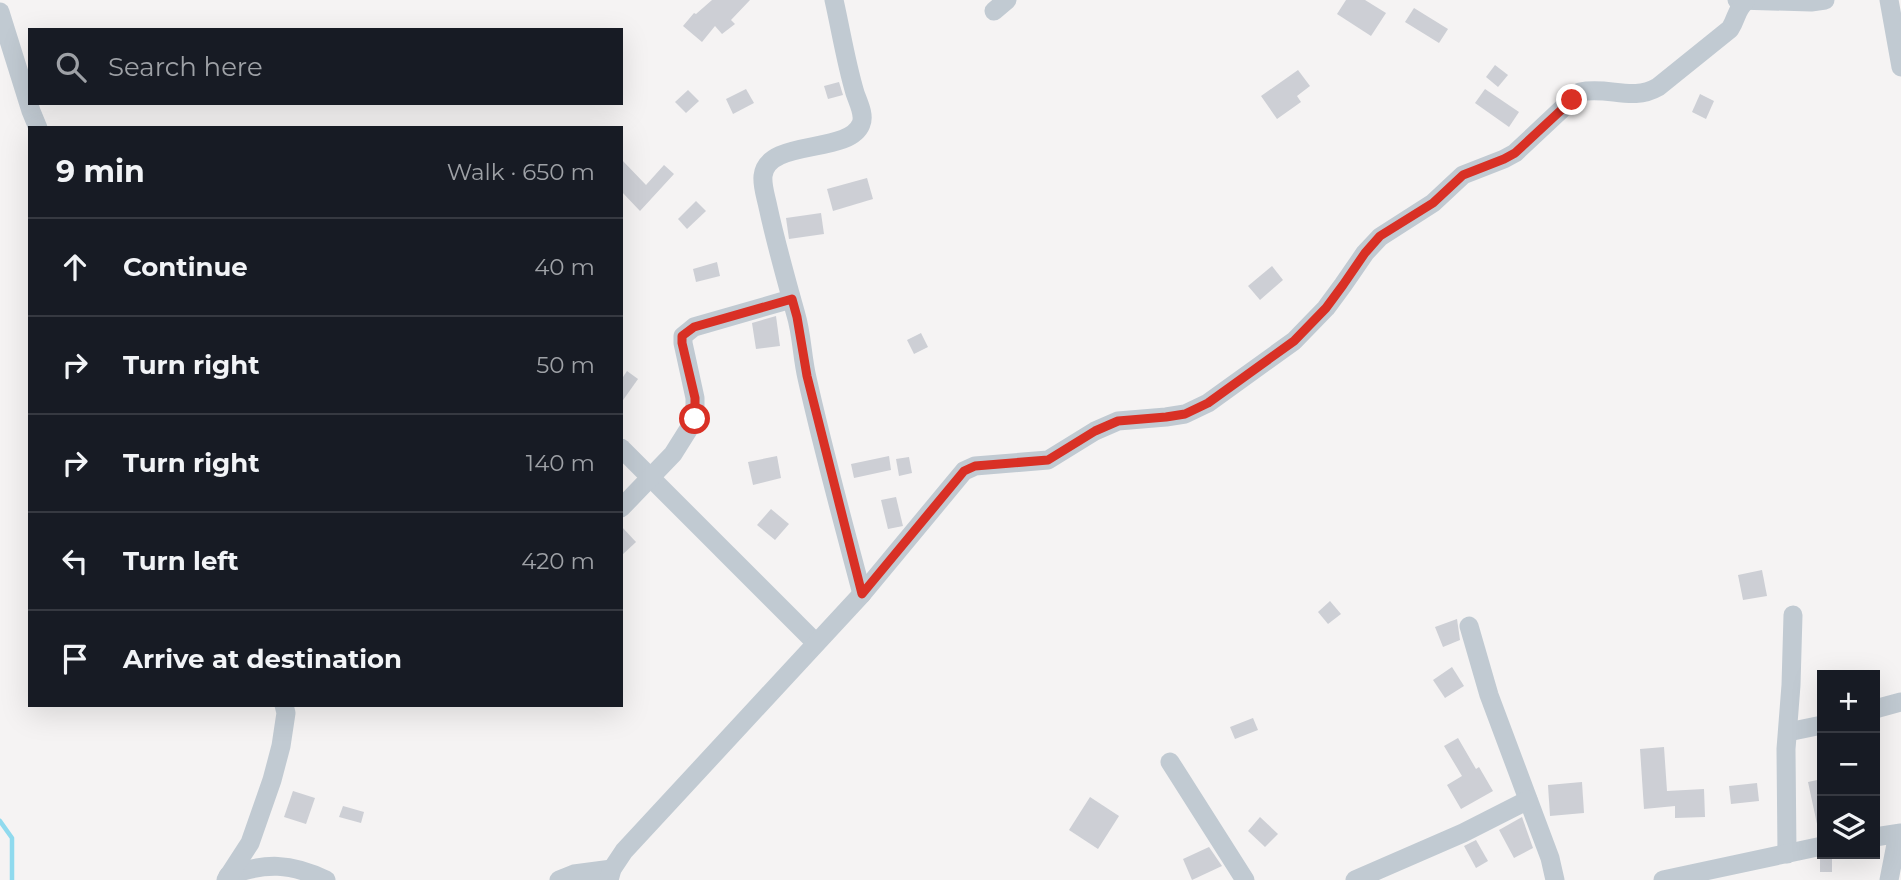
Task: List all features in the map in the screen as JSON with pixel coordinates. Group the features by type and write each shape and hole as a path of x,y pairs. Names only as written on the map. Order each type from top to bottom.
{"street":[{"path":"834,0 862,123 847,137 774,159 766,166 763,174 775,238 797,317 807,376 862,594"},
{"path":"842,34 850,0"},
{"path":"559,880 574,874 610,874 637,837 862,594 964,471 975,466 1048,460 1095,431 1118,421 1185,414 1208,403 1294,341 1326,308 1380,236 1433,203 1463,175 1515,153 1580,92 1592,90 1634,94 1647,93 1658,87 1730,29 1737,19 1741,1 1825,0"},
{"path":"1889,0 1901,67"},
{"path":"0,12 28,101"},
{"path":"29,105 37,126"},
{"path":"623,506 673,454 695,419 695,398 682,336 694,327 792,299"},
{"path":"623,450 816,643"},
{"path":"1787,854 1786,786 1793,615"},
{"path":"1468,626 1489,695 1550,858 1555,880"},
{"path":"1880,708 1901,702"},
{"path":"227,878 250,843 272,780 281,746 285,707"},
{"path":"1788,732 1817,726"},
{"path":"1170,762 1245,880"},
{"path":"1355,880 1463,833 1528,800"},
{"path":"1880,836 1899,834 1889,880"},
{"path":"1663,880 1817,847"},
{"path":"227,878 247,869 272,865 298,868 326,880"}],"building":[{"path":"712,0 750,0 731,20 735,24 722,34 715,26 702,42 683,26 694,13"},
{"path":"1346,0 1365,0 1386,13 1371,36 1337,14"},
{"path":"1414,8 1448,29 1439,43 1405,22"},
{"path":"1495,65 1508,75 1498,87 1486,77"},
{"path":"1298,70 1310,86 1297,96 1301,102 1277,119 1261,96"},
{"path":"839,82 843,95 828,99 824,86"},
{"path":"746,89 754,103 733,114 726,99"},
{"path":"1485,89 1519,112 1509,127 1475,103"},
{"path":"688,90 699,101 686,113 675,102"},
{"path":"1700,94 1714,101 1706,119 1692,112"},
{"path":"623,161 646,185 664,165 674,174 640,211 623,193"},
{"path":"867,178 873,199 833,211 827,189"},
{"path":"696,201 706,211 687,229 678,219"},
{"path":"821,213 824,234 789,239 786,218"},
{"path":"717,262 720,276 696,282 693,269"},
{"path":"1272,266 1283,280 1260,300 1248,286"},
{"path":"776,316 780,346 756,349 752,323"},
{"path":"921,333 928,347 914,354 907,340"},
{"path":"627,371 638,379 623,400 623,377"},
{"path":"777,456 781,478 753,485 748,462"},
{"path":"889,456 891,470 854,478 851,464"},
{"path":"909,457 912,473 899,476 896,459"},
{"path":"896,497 903,526 888,529 881,500"},
{"path":"771,509 789,524 775,540 757,525"},
{"path":"623,528 636,542 623,554"},
{"path":"1762,570 1767,596 1743,600 1738,575"},
{"path":"1330,601 1341,614 1328,624 1318,612"},
{"path":"1457,619 1460,640 1443,647 1435,627"},
{"path":"1452,667 1464,686 1445,698 1433,680"},
{"path":"1253,718 1258,730 1235,739 1230,727"},
{"path":"1458,738 1493,791 1461,809 1447,785 1462,776 1444,746"},
{"path":"1664,747 1667,791 1704,789 1705,817 1675,818 1675,806 1644,809 1640,749"},
{"path":"1817,780 1817,824 1808,782"},
{"path":"1582,782 1584,813 1550,816 1548,785"},
{"path":"1757,783 1759,801 1731,804 1729,786"},
{"path":"293,791 315,798 306,824 284,817"},
{"path":"1090,797 1119,816 1098,849 1069,830"},
{"path":"343,806 364,812 361,823 339,817"},
{"path":"1260,817 1278,834 1265,847 1248,831"},
{"path":"1522,817 1533,848 1514,858 1499,830"},
{"path":"1476,840 1488,861 1476,868 1464,846"},
{"path":"1209,847 1222,866 1192,880 1183,859"},
{"path":"1820,859 1832,859 1832,872 1820,872"}],"waterway":[{"path":"0,821 12,838 12,880"}],"route":[{"path":"695,419 695,398 682,336 694,327 792,299 802,339 807,376 862,594 964,471 975,466 1048,460 1095,431 1118,421 1185,414 1208,403 1294,341 1326,308 1380,236 1433,203 1463,175 1515,153 1572,100"}]}
